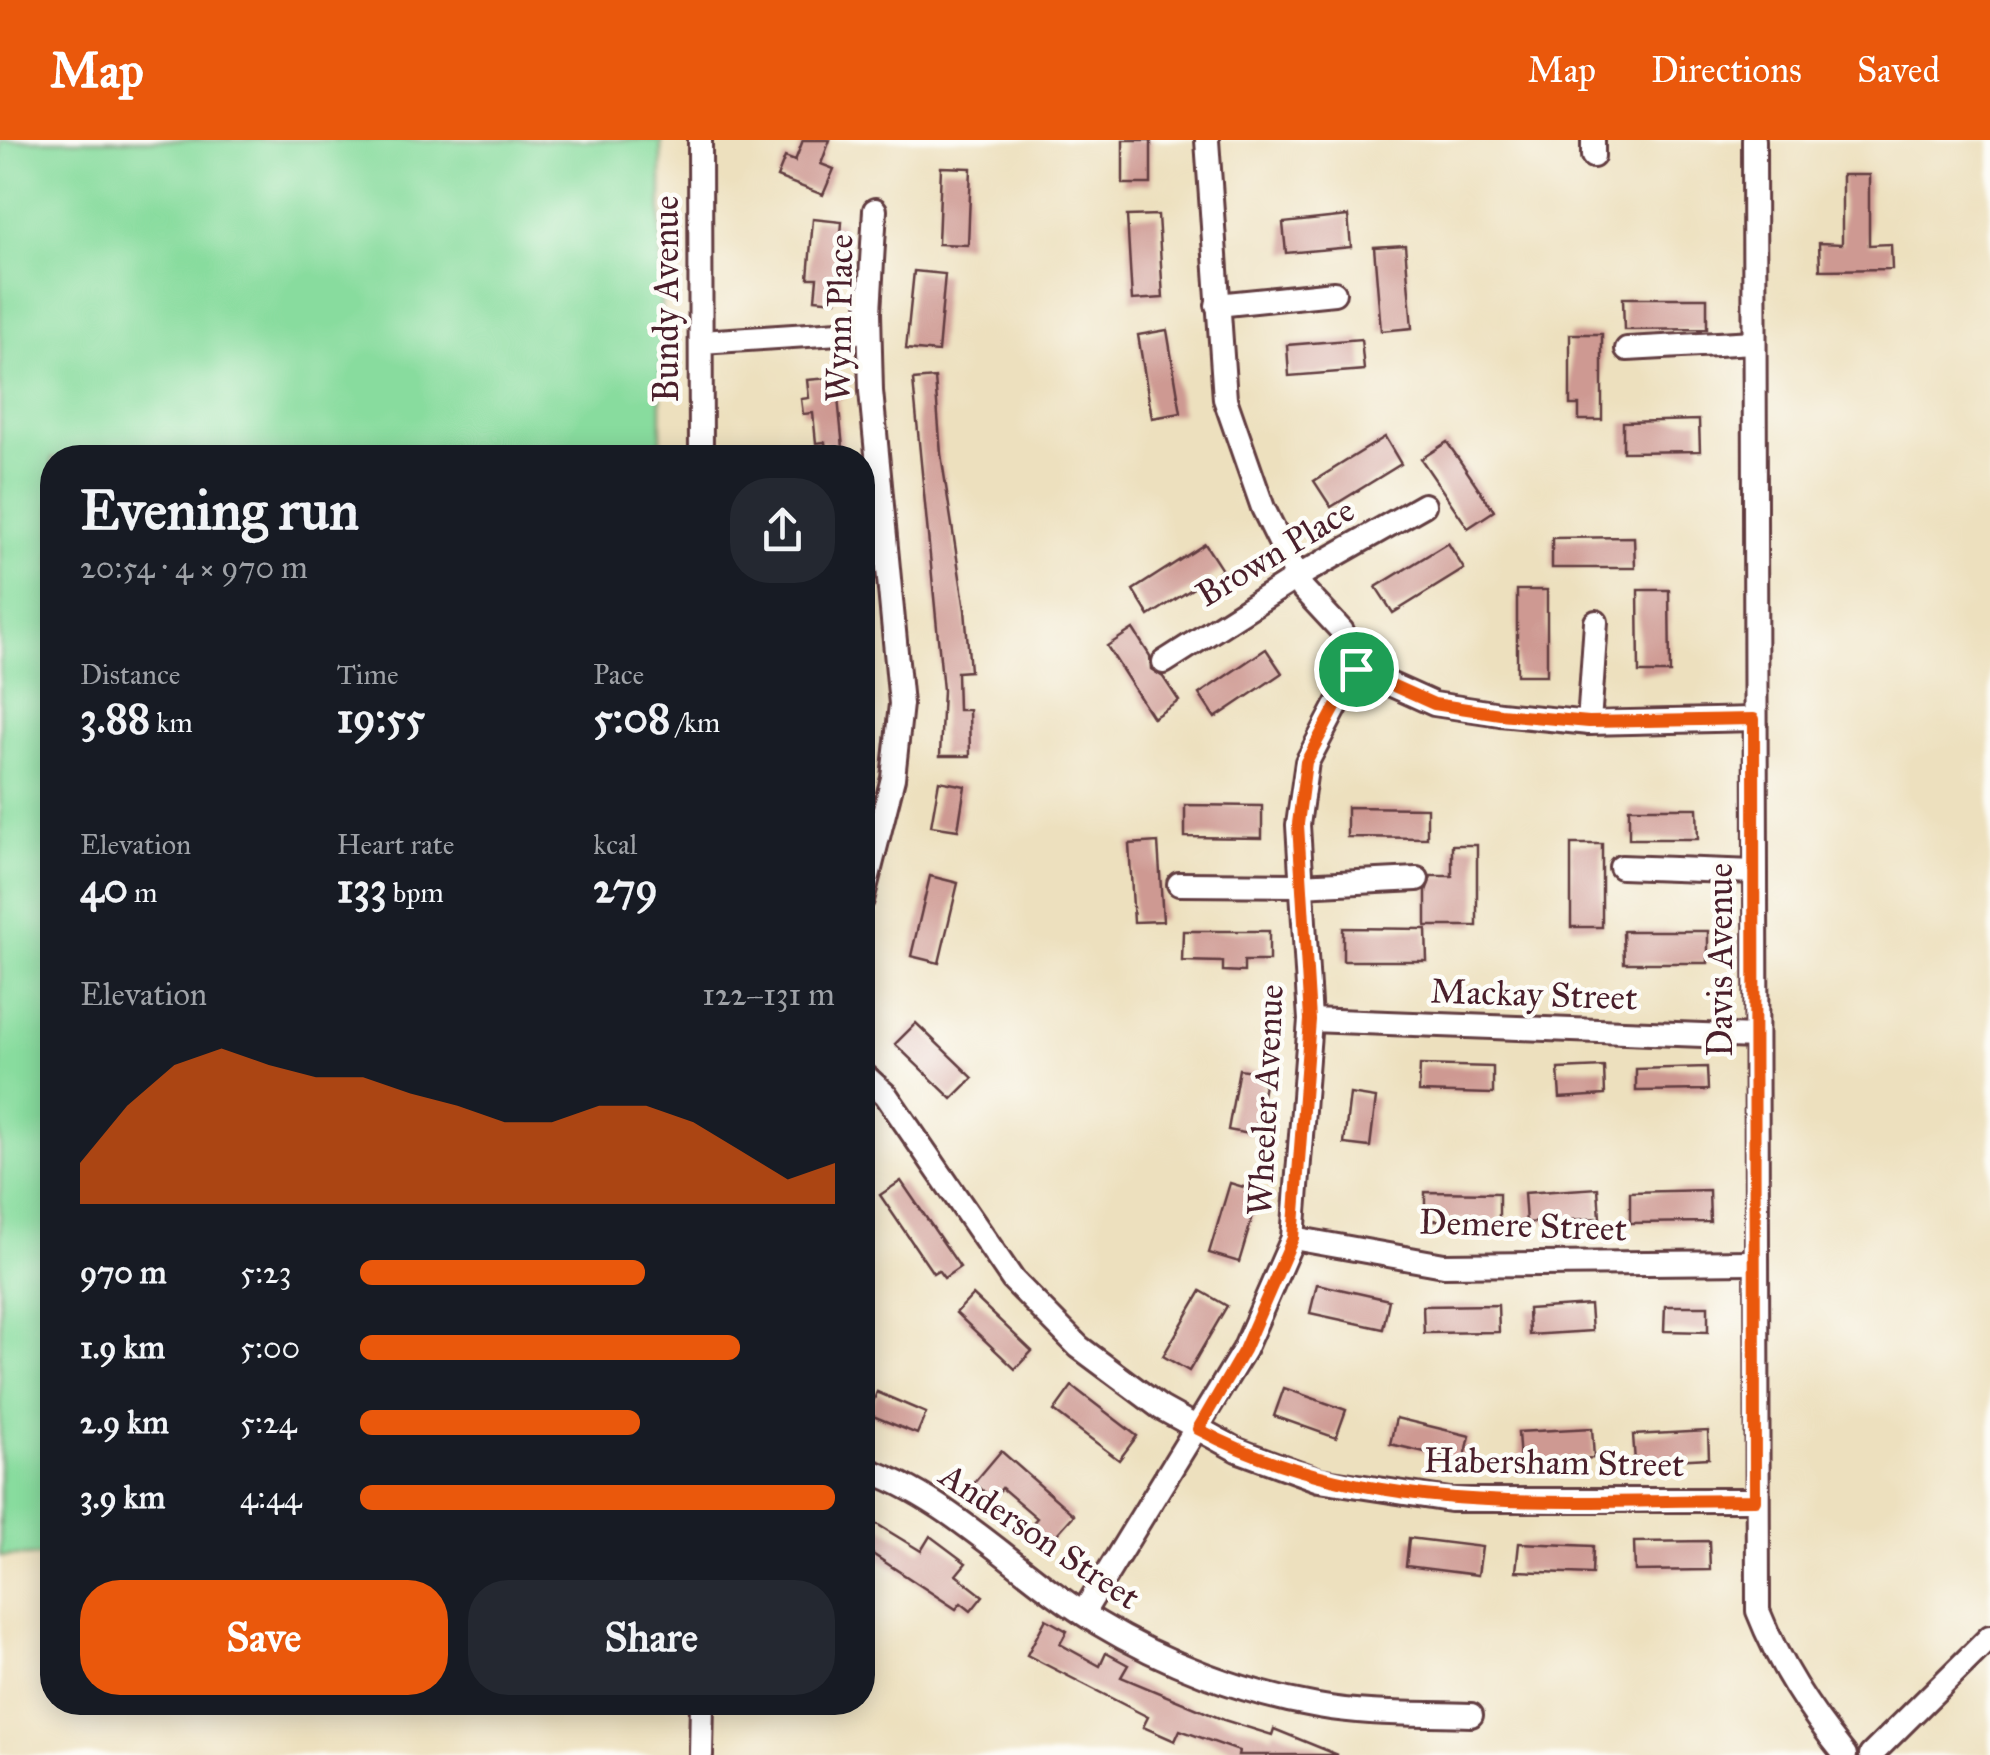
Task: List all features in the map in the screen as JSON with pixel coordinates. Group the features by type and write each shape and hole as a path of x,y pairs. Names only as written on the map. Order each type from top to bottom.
{"street":[{"name":"Bundy Avenue","path":"700,140 702,445"},
{"path":"1207,140 1225,399 1263,508 1296,577 1342,631 1356,669 1434,704 1589,722 1754,719"},
{"name":"Davis Avenue","path":"1754,140 1754,1262 1758,1611 1773,1650 1812,1714 1845,1755"},
{"name":"Wynn Place","path":"875,850 894,778 902,704 876,459 869,331 876,210"},
{"path":"1217,305 1334,294"},
{"path":"701,342 869,331"},
{"path":"1627,349 1754,342"},
{"name":"Brown Place","path":"1164,662 1296,577 1424,504"},
{"path":"1589,722 1596,622"},
{"name":"Wheeler Avenue","path":"1083,1613 1244,1350 1293,1238 1310,1020 1298,824 1306,762 1356,669"},
{"path":"1621,868 1755,872"},
{"path":"1179,884 1300,885 1418,878"},
{"name":"Mackay Street","path":"1310,1020 1755,1038"},
{"name":"Habersham Street","path":"875,1084 886,1094 1014,1280 1079,1347 1161,1408 1236,1450 1319,1480 1450,1500 1755,1500"},
{"name":"Demere Street","path":"1293,1238 1444,1264 1754,1262"},
{"name":"Anderson Street","path":"875,1472 948,1513 1083,1613 1200,1675 1319,1707 1471,1715"},
{"path":"1871,1755 1990,1636"},
{"path":"701,1755 702,1715"}],"green space":[{"path":"0,140 661,140 661,445 40,445 40,1556 0,1556"}],"building":[{"path":"803,140 830,140 821,164 834,169 823,195 777,177 785,157 795,161"},
{"path":"1123,140 1151,140 1151,184 1123,184"},
{"path":"941,167 971,168 968,245 938,244"},
{"path":"1842,175 1869,175 1869,245 1891,244 1892,269 1820,270 1819,243 1842,244"},
{"path":"1158,215 1163,298 1132,300 1127,216"},
{"path":"1348,216 1351,247 1286,253 1283,223"},
{"path":"813,219 842,222 836,301 815,299 817,278 808,278"},
{"path":"1405,245 1412,328 1381,331 1374,247"},
{"path":"914,271 945,274 938,352 906,349"},
{"path":"1623,298 1707,298 1707,329 1624,330"},
{"path":"1167,330 1181,413 1152,418 1138,335"},
{"path":"1570,334 1602,334 1602,420 1579,420 1579,405 1570,405"},
{"path":"1361,339 1364,370 1289,376 1287,345"},
{"path":"842,377 844,398 838,398 843,445 816,443 813,413 803,414 801,399 809,398 807,380"},
{"path":"935,378 941,454 965,610 970,671 957,672 958,710 969,710 970,756 940,756 943,690 913,380"},
{"path":"1699,420 1700,451 1623,452 1623,422"},
{"path":"1385,437 1401,464 1331,507 1314,481"},
{"path":"1447,442 1494,511 1468,528 1421,459"},
{"path":"1634,537 1635,568 1552,568 1552,538"},
{"path":"1448,543 1464,569 1393,613 1376,587"},
{"path":"1205,544 1222,570 1149,616 1133,590"},
{"path":"1517,590 1547,590 1547,675 1517,675"},
{"path":"1638,590 1669,590 1670,673 1639,673"},
{"path":"1133,629 1150,656 1151,669 1163,677 1179,701 1153,718 1107,646"},
{"path":"1266,649 1282,673 1215,718 1199,694"},
{"path":"939,781 965,786 958,830 931,826"},
{"path":"1185,805 1262,806 1262,838 1185,837"},
{"path":"1347,807 1427,808 1427,838 1347,837"},
{"path":"1629,808 1697,808 1698,839 1629,839"},
{"path":"1158,842 1163,921 1134,922 1129,844"},
{"path":"1571,844 1602,844 1602,927 1571,927"},
{"path":"1452,845 1477,845 1477,926 1426,926 1426,891 1431,876 1452,876"},
{"path":"930,876 958,883 939,963 911,956"},
{"path":"1343,928 1426,929 1427,961 1343,961"},
{"path":"1183,931 1269,931 1269,961 1244,961 1244,972 1223,971 1223,962 1182,961"},
{"path":"1623,931 1708,931 1708,963 1624,963"},
{"path":"916,1023 973,1078 952,1099 895,1044"},
{"path":"1420,1065 1493,1067 1493,1094 1419,1092"},
{"path":"1604,1067 1605,1095 1560,1098 1558,1069"},
{"path":"1707,1067 1708,1090 1636,1091 1636,1069"},
{"path":"1239,1069 1266,1073 1255,1135 1228,1130"},
{"path":"1350,1094 1376,1098 1370,1147 1344,1144"},
{"path":"901,1181 960,1267 944,1278 938,1270 933,1273 880,1195"},
{"path":"1230,1183 1260,1192 1239,1262 1209,1253"},
{"path":"1598,1188 1600,1218 1526,1223 1524,1193"},
{"path":"1709,1190 1710,1222 1630,1223 1630,1192"},
{"path":"1425,1192 1499,1193 1499,1221 1425,1220"},
{"path":"1317,1284 1389,1300 1383,1329 1310,1313"},
{"path":"1201,1291 1227,1306 1189,1371 1163,1356"},
{"path":"973,1295 1032,1351 1015,1369 956,1313"},
{"path":"1498,1305 1499,1332 1424,1333 1423,1306"},
{"path":"1590,1305 1592,1331 1529,1335 1528,1309"},
{"path":"1665,1306 1708,1306 1708,1332 1664,1331"},
{"path":"1072,1386 1137,1436 1119,1460 1054,1411"},
{"path":"1284,1388 1346,1410 1336,1438 1274,1416"},
{"path":"877,1392 926,1413 917,1434 875,1417"},
{"path":"1396,1418 1470,1436 1464,1461 1390,1444"},
{"path":"1592,1428 1594,1458 1520,1462 1518,1432"},
{"path":"1708,1431 1709,1458 1635,1462 1633,1435"},
{"path":"1001,1451 1074,1515 1047,1545 1028,1528 1037,1518 1002,1488 993,1499 974,1483"},
{"path":"875,1523 921,1551 930,1536 966,1563 956,1575 983,1596 971,1611 961,1603 956,1609 875,1556"},
{"path":"1409,1538 1482,1547 1478,1575 1406,1566"},
{"path":"1709,1541 1710,1570 1635,1571 1634,1542"},
{"path":"1519,1543 1593,1546 1592,1574 1516,1571"},
{"path":"1046,1619 1067,1631 1060,1644 1100,1666 1106,1653 1128,1665 1121,1677 1224,1720 1272,1735 1274,1729 1338,1755 1238,1755 1239,1751 1180,1730 1175,1741 1143,1727 1148,1717 1027,1655"}],"route":[{"path":"1356,669 1434,704 1500,714 1589,722 1754,719 1755,1500 1450,1500 1319,1480 1236,1450 1198,1429 1244,1350 1293,1238 1310,1020 1298,824 1306,762 1340,706 1356,669"}]}
